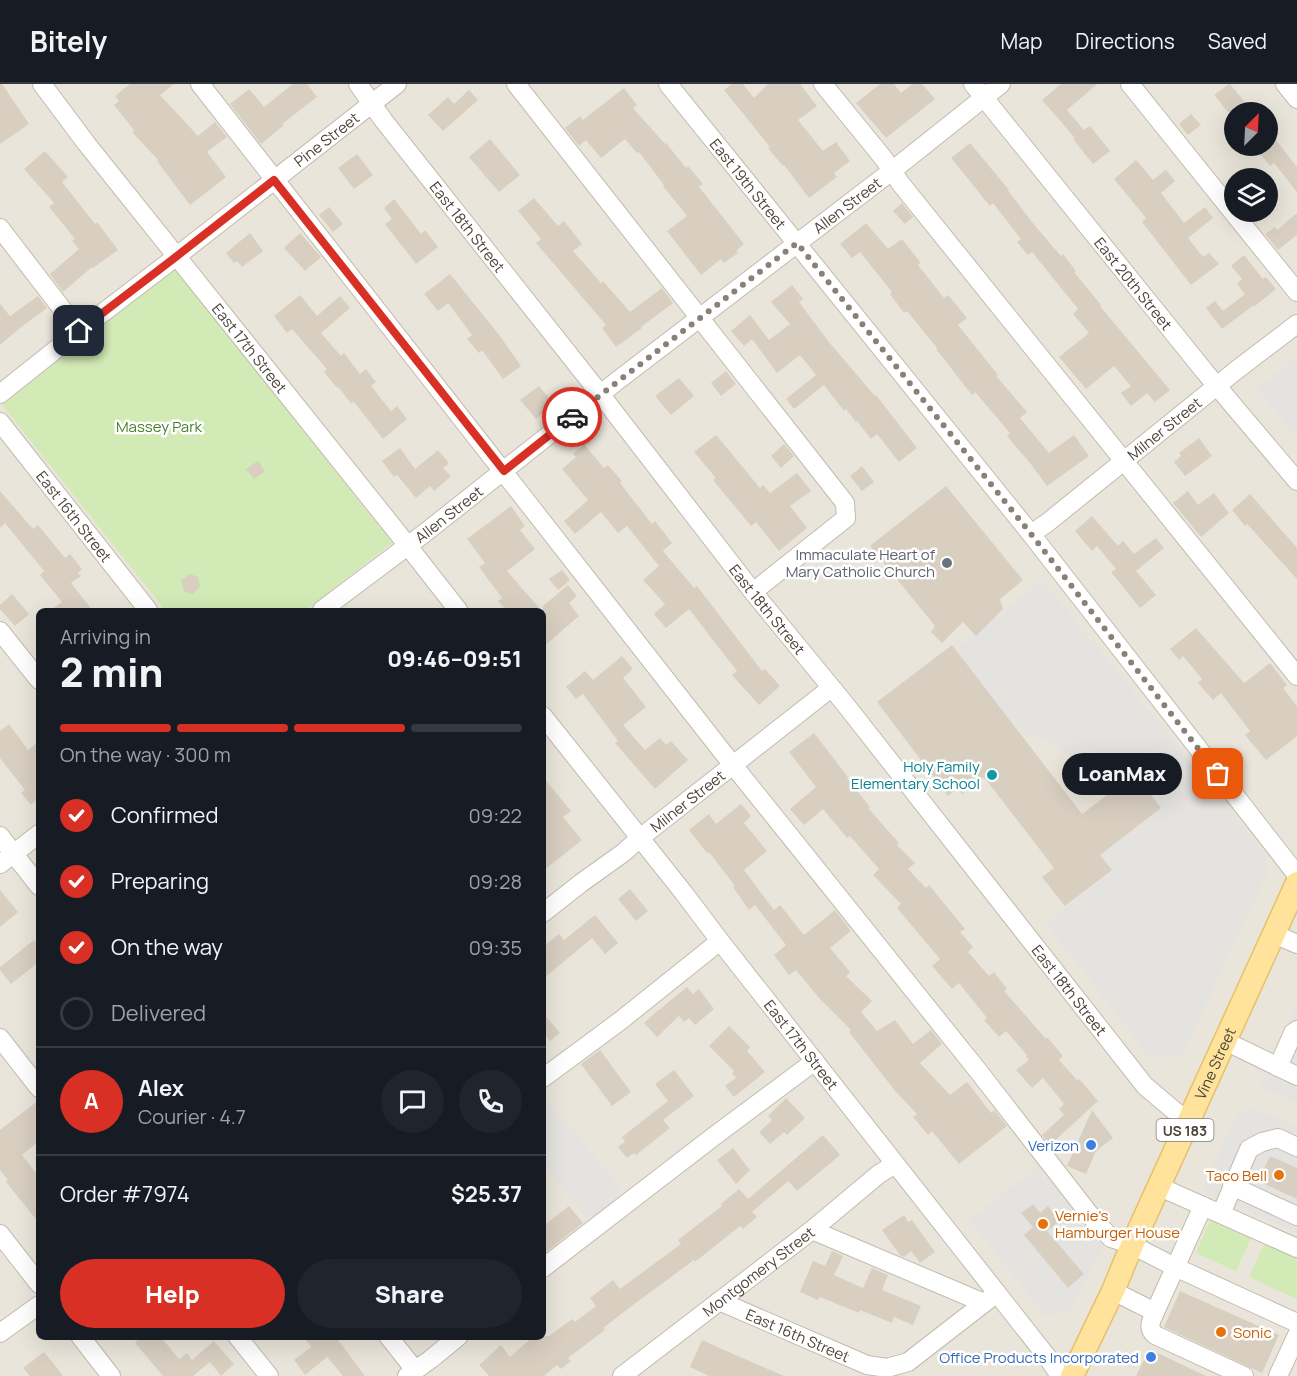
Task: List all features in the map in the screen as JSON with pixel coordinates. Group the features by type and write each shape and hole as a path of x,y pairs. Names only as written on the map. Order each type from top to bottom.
{"main road":[{"name":"Vine Street","path":"1072,1376 1113,1291 1297,883"}],"street":[{"name":"East 17th Street","path":"42,84 86,143 456,608"},
{"path":"200,84 733,765 980,1072 1094,1220 1111,1238 1132,1245 1175,1268 1297,1323"},
{"name":"East 18th Street","path":"358,84 753,592 1145,1086 1188,1123"},
{"name":"Pine Street","path":"0,394 397,84"},
{"path":"516,84 845,503 846,518 753,592"},
{"name":"East 19th Street","path":"668,84 1031,534 1297,875"},
{"path":"823,84 1297,676"},
{"name":"Allen Street","path":"325,608 893,171 978,90 1001,84"},
{"path":"1130,84 1297,292"},
{"path":"1285,84 1297,99"},
{"name":"East 20th Street","path":"978,90 1216,386 1297,480"},
{"path":"0,228 79,331"},
{"name":"Milner Street","path":"1031,534 1297,324"},
{"name":"East 16th Street","path":"0,423 146,608"},
{"path":"0,631 36,676"},
{"name":"Milner Street","path":"546,910 623,853 831,688"},
{"name":"East 17th Street","path":"546,720 684,892 895,1164 991,1298 1048,1358 1060,1376"},
{"path":"0,836 7,859 36,883"},
{"path":"7,859 36,836"},
{"path":"1274,934 1297,944"},
{"path":"546,1076 620,1021 720,941"},
{"path":"1278,1067 1293,1033 1297,1030"},
{"path":"0,1038 36,1084"},
{"path":"1225,1041 1297,1076"},
{"path":"546,1266 815,1062"},
{"path":"1221,1214 1249,1149 1262,1142 1278,1138 1297,1147"},
{"name":"Montgomery Street","path":"622,1376 812,1230 879,1174 895,1164"},
{"path":"1232,1186 1297,1216"},
{"path":"1160,1187 1297,1248"},
{"path":"1203,1206 1150,1327 1155,1335 1244,1376"},
{"path":"812,1230 991,1298"},
{"path":"0,1234 36,1280"},
{"path":"1113,1291 1155,1312"},
{"name":"East 16th Street","path":"719,1301 867,1365 912,1369 991,1298"},
{"path":"0,1333 36,1307"},
{"path":"1278,1376 1297,1335"},
{"path":"83,1340 111,1376"},
{"path":"240,1340 269,1376"},
{"path":"390,1340 411,1373 454,1340"}],"shaded area":[{"path":"0,84 1297,84 1297,1376 0,1376"},
{"path":"1297,357 1297,437 1256,389"},
{"path":"1042,579 1267,856 1268,871 1182,1056 1150,1058 1046,923 1108,875 1094,857 1155,810 1113,756 1085,767 1036,735 1025,737 955,650"},
{"path":"1297,1006 1297,1104 1259,1086"},
{"path":"546,1098 626,1195 591,1223 546,1169"},
{"path":"1252,1107 1297,1127 1297,1233 1202,1191 1236,1117"},
{"path":"1041,1164 1105,1244 1068,1315 1058,1312 1045,1316 969,1220"}],"green space":[{"name":"Massey Park","path":"175,269 392,543 309,608 163,608 2,405"},
{"path":"1210,1220 1251,1238 1236,1271 1196,1253"},
{"path":"1265,1242 1297,1257 1297,1299 1249,1277"}],"building":[{"path":"0,84 29,124 0,144"},
{"path":"130,84 174,84 160,95 198,136 215,122 227,137 207,152 226,177 190,205 158,160 132,132 134,130 114,105 119,101 115,96"},
{"path":"293,84 307,84 317,97 282,124 284,125 261,144 230,104 249,89 264,107"},
{"path":"732,84 743,84 754,98 768,84 800,84 817,106 798,120 823,151 836,142 850,161 834,173 837,177 809,198 724,90"},
{"path":"880,84 894,84 901,93 912,84 922,84 935,99 886,138 856,103"},
{"path":"1061,84 1097,84 1067,110 1084,130 1090,126 1110,151 1093,164 1073,139 1075,138 1042,100"},
{"path":"1230,84 1245,102 1224,102 1224,107 1214,95"},
{"path":"624,88 637,105 633,108 703,184 699,187 744,244 736,251 738,253 724,263 721,259 701,275 667,231 687,216 639,152 637,153 625,139 601,158 586,140 579,146 565,128 580,116 583,120"},
{"path":"469,90 478,100 443,131 428,115 448,97 454,104"},
{"path":"1191,114 1201,125 1188,135 1179,124"},
{"path":"490,139 520,175 499,192 469,157"},
{"path":"970,143 1036,227 1061,256 1063,254 1100,306 1170,390 1155,402 1147,393 1131,406 1121,393 1131,386 1114,366 1086,389 1059,357 1089,333 1073,314 1078,309 1032,252 1028,255 1017,242 1021,239 993,203 990,206 951,158"},
{"path":"1278,143 1297,167 1297,192 1274,163 1270,166 1262,156 1278,156"},
{"path":"45,151 68,177 62,182 118,250 92,267 63,292 50,274 79,249 72,241 75,239 49,207 54,203 24,169"},
{"path":"357,154 373,175 354,189 338,168"},
{"path":"1136,160 1153,180 1166,170 1175,181 1161,193 1184,223 1205,207 1213,218 1188,238 1203,257 1209,253 1219,264 1191,285 1142,222 1146,218 1114,179"},
{"path":"534,198 558,226 564,221 582,244 573,251 630,312 662,288 673,303 616,347 602,328 606,325 536,243 541,239 518,211"},
{"path":"394,199 421,234 425,230 438,247 416,264 385,224 392,219 384,208"},
{"path":"902,203 913,217 905,224 893,211"},
{"path":"329,207 343,224 333,232 319,215"},
{"path":"1297,213 1297,235 1278,250 1265,234 1275,227 1277,230"},
{"path":"866,223 888,249 902,239 921,263 918,265 944,298 948,295 967,318 958,325 998,375 996,376 1027,412 1020,418 1049,453 1074,435 1089,456 1047,486 1007,436 1010,433 975,392 972,395 907,311 904,313 890,294 892,292 860,252 852,258 840,244"},
{"path":"250,233 263,251 242,267 237,261 234,263 226,253"},
{"path":"300,233 321,257 305,271 284,248"},
{"path":"1244,255 1263,279 1266,277 1276,289 1222,329 1206,308 1215,301 1223,311 1245,294 1237,284 1242,279 1231,266"},
{"path":"450,274 521,366 503,379 482,350 479,353 467,339 472,335 448,303 438,311 424,294"},
{"path":"792,285 803,299 799,302 828,341 876,395 917,448 899,462 877,434 871,439 846,409 844,411 824,385 794,409 786,399 816,375 800,355 777,373 752,339 744,346 731,331 750,315 769,340 790,324 771,302"},
{"path":"300,295 317,316 340,296 350,308 321,333 341,356 344,353 360,374 366,369 376,382 371,386 391,411 397,406 407,419 383,439 354,402 351,403 337,388 324,372 327,369 292,329 287,333 274,316"},
{"path":"38,296 47,308 0,345 0,304 10,316"},
{"path":"726,371 736,384 721,396 711,383"},
{"path":"679,378 694,396 671,415 655,396"},
{"path":"539,386 554,404 536,419 520,400"},
{"path":"716,435 760,488 763,485 770,493 797,473 811,491 790,506 807,528 779,551 756,522 751,526 713,480 716,478 694,452"},
{"path":"1199,438 1212,456 1185,476 1174,462 1181,456 1179,453"},
{"path":"584,444 604,468 608,465 622,481 620,483 652,524 655,521 672,543 663,551 694,588 697,586 762,671 765,669 780,686 759,705 732,675 737,671 689,609 666,628 654,614 665,604 643,580 659,566 627,526 618,533 601,512 575,534 564,521 588,500 562,469 576,457 573,454"},
{"path":"784,444 794,456 781,468 771,456"},
{"path":"400,448 415,469 438,450 449,463 443,468 451,476 434,491 430,486 416,498 397,475 394,477 382,461"},
{"path":"258,461 265,471 254,479 246,469"},
{"path":"862,466 874,482 862,491 850,476"},
{"name":"Immaculate Heart of Mary Catholic Church","path":"946,486 1023,580 1000,599 1003,609 976,636 963,622 942,643 931,632 935,626 870,546"},
{"path":"0,491 33,529 38,525 65,558 70,554 82,569 78,573 81,576 71,583 90,608 54,608 62,602 40,575 44,571 5,523 0,528"},
{"path":"1188,491 1198,505 1214,493 1229,513 1201,537 1173,503"},
{"path":"1250,494 1297,548 1297,579 1232,510"},
{"path":"511,506 525,526 520,530 535,549 507,571 539,608 504,608 498,601 502,598 479,567 485,563 467,539"},
{"path":"1092,516 1118,546 1123,541 1134,554 1156,538 1164,548 1136,571 1156,595 1140,608 1111,572 1116,569 1097,546 1092,551 1075,531"},
{"path":"562,570 570,580 558,590 549,579"},
{"path":"190,574 198,577 200,587 192,594 184,591 181,580"},
{"path":"568,585 577,596 569,603 579,616 546,644 546,608 543,606"},
{"path":"12,594 29,614 15,626 0,609 0,605"},
{"path":"1196,628 1244,683 1270,663 1287,685 1283,688 1297,706 1297,736 1266,760 1245,735 1250,731 1221,693 1213,700 1198,683 1202,679 1183,656 1179,660 1170,649"},
{"name":"Holy Family Elementary School","path":"952,645 1082,814 1135,774 1161,808 1100,855 1112,870 1065,906 1042,877 1054,868 984,777 962,794 958,788 948,796 877,702"},
{"path":"622,656 633,669 623,678 646,707 623,725 645,750 660,738 666,745 671,741 688,760 655,789 615,743 618,741 583,694 576,699 566,687 585,671 593,680"},
{"path":"9,724 28,750 36,743 36,802 31,805 21,793 25,790 0,758 0,731"},
{"path":"814,733 870,807 868,808 899,843 897,845 915,863 908,869 926,888 929,885 965,929 960,932 973,947 968,952 989,976 994,972 1007,989 1004,991 1063,1056 1059,1060 1098,1101 1050,1145 1042,1135 1064,1115 1059,1109 1064,1104 1043,1078 1032,1088 1016,1070 1029,1060 1027,1055 1006,1031 999,1037 984,1020 987,1018 959,983 952,989 932,966 940,959 897,908 901,904 873,875 879,869 850,836 847,838 823,809 804,825 790,809 816,787 789,752"},
{"path":"546,781 571,811 563,817 582,840 546,869"},
{"path":"741,804 751,816 744,823 767,851 744,870 774,910 780,905 804,935 835,910 851,931 830,948 850,972 846,976 872,1001 861,1012 877,1031 895,1020 913,1044 931,1030 942,1044 920,1063 950,1095 967,1082 991,1113 994,1110 1007,1126 959,1164 932,1131 928,1135 913,1117 917,1114 896,1092 849,1032 851,1030 820,999 796,970 789,975 774,955 786,945 755,905 749,910 733,887 735,886 689,830 709,814 716,824"},
{"path":"630,889 648,911 636,921 618,899"},
{"path":"0,890 18,912 0,927"},
{"path":"595,915 618,943 605,954 592,938 546,976 546,945 559,934 564,940"},
{"path":"34,940 36,964 11,984 0,967"},
{"path":"687,987 693,994 699,989 714,1009 695,1025 689,1018 684,1022 679,1016 657,1037 644,1023"},
{"path":"546,1017 560,1033 550,1041 546,1036"},
{"path":"729,1026 750,1047 747,1051 765,1072 734,1097 725,1086 736,1078 732,1073 734,1071 709,1046"},
{"path":"600,1050 631,1092 612,1106 581,1064"},
{"path":"674,1070 694,1096 663,1120 670,1128 636,1155 634,1153 627,1158 618,1147 625,1142 622,1137 668,1101 655,1084"},
{"path":"786,1098 805,1118 787,1135 784,1132 770,1144 759,1132 772,1120 768,1116"},
{"path":"36,1102 36,1143 22,1155 36,1173 36,1219 6,1182 8,1180 0,1170 0,1130"},
{"name":"Verizon","path":"1092,1110 1113,1138 1096,1151 1086,1174 1067,1166"},
{"path":"823,1135 840,1155 797,1191 788,1181 752,1212 757,1217 743,1229 740,1226 695,1262 694,1260 603,1328 605,1330 568,1358 571,1361 561,1369 557,1365 544,1376 489,1376 479,1365 501,1345 510,1357 529,1340 546,1340 546,1336 572,1319 575,1322 596,1306 590,1298 613,1280 620,1289 681,1244 678,1240 722,1206 721,1204 739,1189 748,1199"},
{"path":"733,1148 750,1170 736,1184 717,1160"},
{"name":"Taco Bell","path":"1270,1156 1297,1168 1297,1199 1258,1181"},
{"path":"1033,1204 1040,1213 1048,1206 1060,1221 1047,1231 1084,1274 1068,1288 1024,1235 1033,1227 1021,1213"},
{"path":"569,1206 583,1223 546,1252 546,1224"},
{"path":"904,1215 908,1222 912,1220 935,1252 920,1263 911,1251 904,1257 900,1255 882,1230"},
{"path":"832,1251 843,1256 834,1275 863,1288 872,1268 888,1275 882,1290 921,1306 913,1325 894,1317 892,1323 860,1310 859,1313 820,1297 818,1300 800,1292 813,1261 825,1266"},
{"name":"Sonic","path":"1180,1291 1279,1335 1262,1373 1164,1327"},
{"path":"138,1340 163,1340 179,1359 187,1353 192,1360 214,1341 234,1364 221,1376 210,1362 193,1376 163,1376 135,1343"},
{"path":"306,1340 338,1340 365,1376 343,1376 327,1357 305,1375 294,1360 311,1347"},
{"path":"702,1340 784,1376 709,1376 690,1367"},
{"path":"1149,1349 1206,1376 1136,1376"},
{"path":"44,1352 63,1376 30,1376 23,1368"}],"way so far":[{"path":"572,417 797,243 1031,534 1218,774"}],"place":[{"name":"Immaculate Heart of Mary Catholic Church","path":"947,563"},
{"name":"LoanMax","path":"1218,774"},
{"name":"Holy Family Elementary School","path":"992,775"},
{"name":"Verizon","path":"1091,1145"},
{"name":"Taco Bell","path":"1279,1175"},
{"name":"Vernie's Hamburger House","path":"1043,1224"},
{"name":"Sonic","path":"1221,1332"},
{"name":"Office Products Incorporated","path":"1151,1357"}],"route":[{"path":"79,331 274,180 504,471 572,417"}]}
